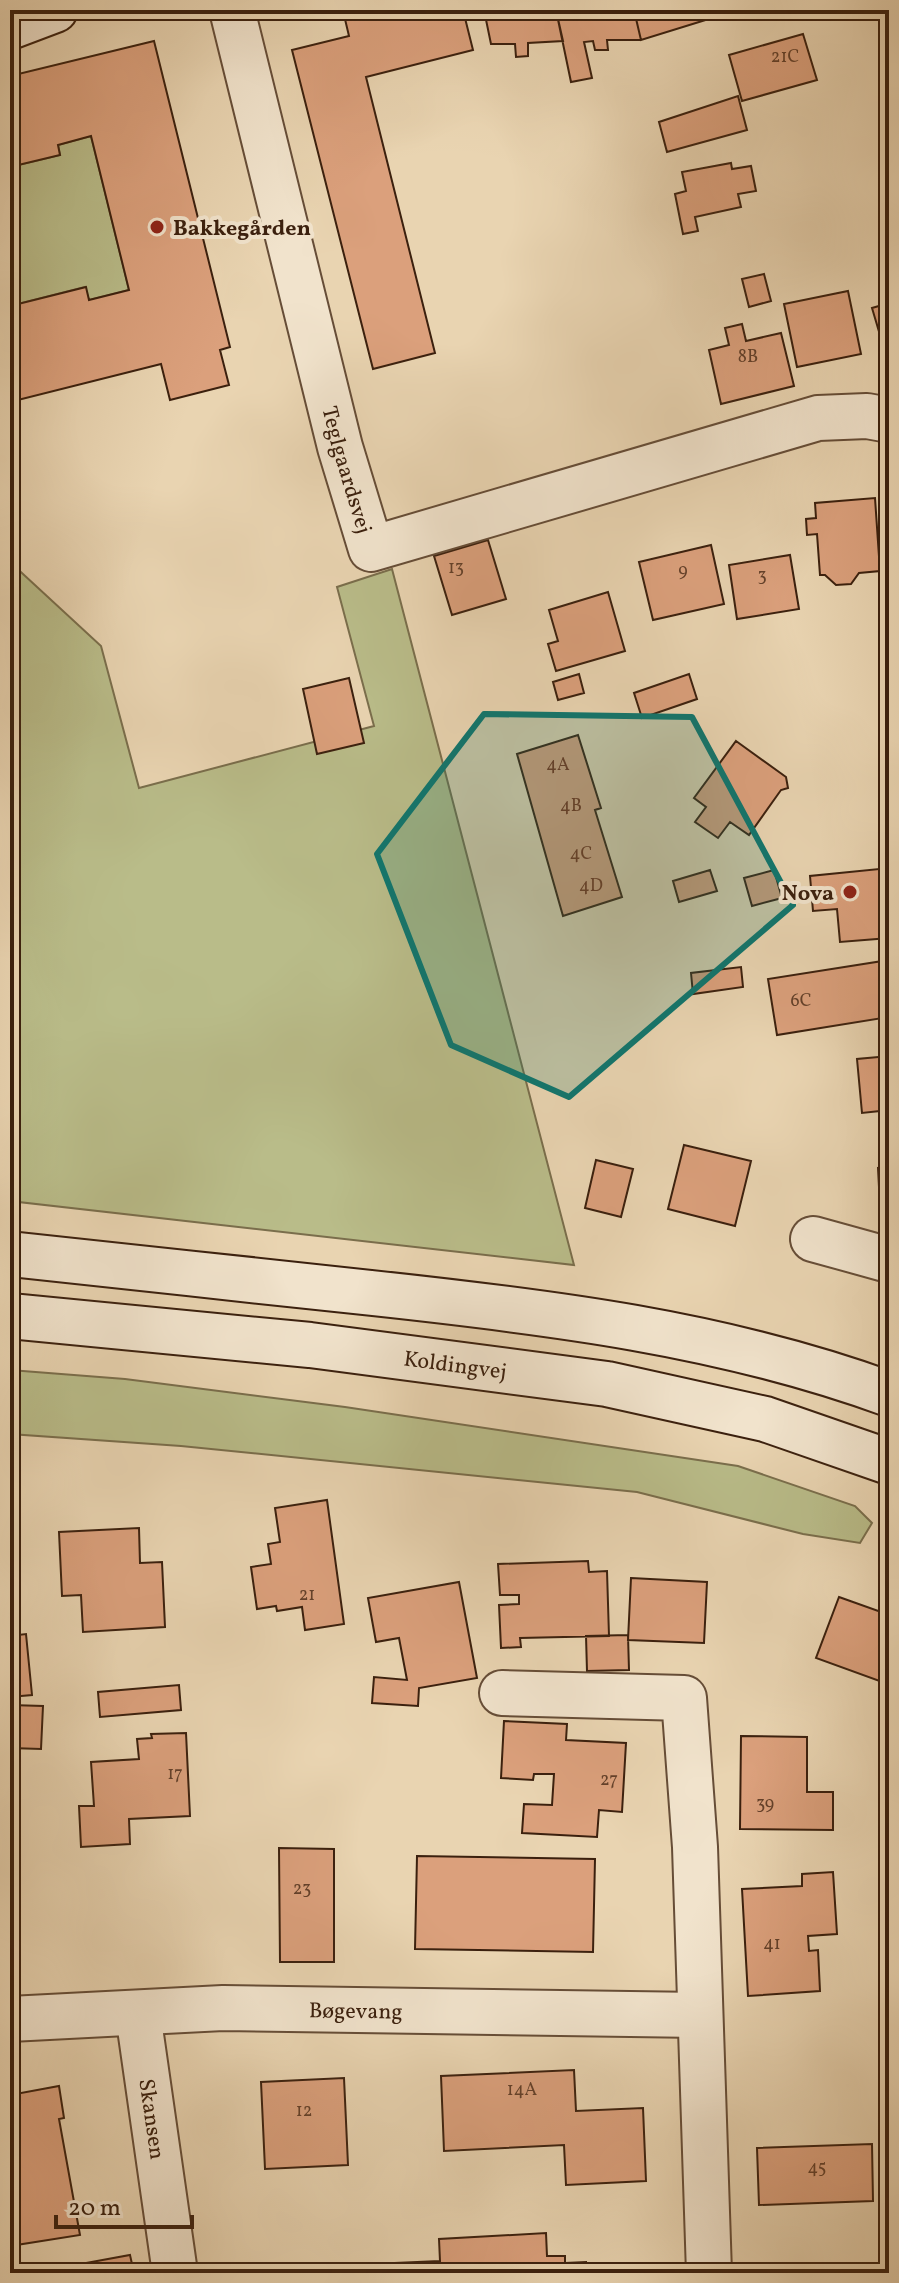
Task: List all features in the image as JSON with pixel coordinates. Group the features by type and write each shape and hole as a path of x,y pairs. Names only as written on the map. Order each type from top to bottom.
{"street":[{"path":"10,27 55,10"},
{"name":"Teglgaardsvej","path":"232,10 340,447 371,549 818,418 867,416 889,420"},
{"path":"813,1239 889,1260"},
{"path":"10,1254 523,1309 658,1330 816,1370 889,1394"},
{"name":"Koldingvej","path":"10,1316 310,1345 607,1384 765,1419 889,1462"},
{"path":"502,1693 684,1698 695,1847 709,2273"},
{"name":"Bøgevang","path":"10,2019 223,2008 700,2015"},
{"name":"Skansen","path":"138,2014 175,2273"}],"highlighted area":[{"path":"484,714 692,717 793,905 569,1097 451,1045 377,854"}],"green space":[{"path":"91,136 129,290 89,300 85,287 10,306 10,167 60,155 58,145"},
{"path":"10,562 101,646 139,788 374,726 337,587 392,569 574,1265 10,1201"},
{"path":"10,1370 125,1379 345,1407 738,1466 855,1506 872,1523 860,1543 803,1534 637,1492 181,1446 10,1434"}],"building":[{"path":"362,10 463,10 473,50 366,77 435,353 373,369 292,50 349,36 344,15"},
{"path":"484,10 556,10 563,41 528,43 528,56 516,57 515,44 491,44"},
{"path":"556,10 634,10 641,40 607,40 608,50 595,50 593,41 584,42 592,78 571,82"},
{"path":"634,10 711,10 712,18 641,40"},
{"path":"803,34 817,80 742,101 729,55"},
{"name":"Bakkegården","path":"154,41 230,347 220,350 229,385 170,400 161,364 10,402 10,306 86,287 89,300 129,290 91,136 58,145 60,155 10,167 10,76"},
{"path":"738,96 747,130 667,152 659,122"},
{"path":"731,163 732,169 751,166 756,191 738,194 741,207 695,217 698,231 683,234 675,194 686,191 682,172"},
{"path":"764,274 771,301 749,307 742,279"},
{"path":"848,291 861,354 797,367 784,304"},
{"path":"889,303 889,362 888,362 872,308"},
{"path":"742,324 746,341 781,333 794,386 721,404 709,350 729,345 725,328"},
{"path":"875,498 880,571 859,573 851,584 836,585 825,575 820,575 817,534 807,535 806,519 816,518 815,503"},
{"path":"488,540 506,599 452,615 434,556"},
{"path":"711,545 724,604 653,620 639,562"},
{"path":"790,555 799,609 737,619 729,565"},
{"path":"608,592 625,651 556,671 548,644 558,641 549,610"},
{"path":"579,674 584,693 558,700 553,682"},
{"path":"689,674 697,699 642,718 634,693"},
{"path":"349,678 364,743 317,754 303,689"},
{"path":"578,735 601,808 595,810 622,897 563,916 517,754"},
{"path":"736,741 786,777 788,788 781,790 749,835 730,822 718,838 695,822 706,807 694,798"},
{"name":"Nova","path":"889,868 889,938 840,942 837,909 813,911 810,876"},
{"path":"710,870 717,891 679,902 673,881"},
{"path":"774,870 782,898 752,906 744,878"},
{"path":"889,960 889,1017 777,1035 768,979"},
{"path":"741,967 743,987 693,994 691,973"},
{"path":"889,1056 889,1110 862,1113 857,1059"},
{"path":"684,1145 751,1161 735,1226 668,1209"},
{"path":"596,1160 633,1169 621,1217 585,1208"},
{"path":"889,1167 889,1225 881,1225 878,1168"},
{"path":"327,1500 344,1624 305,1630 302,1607 277,1611 276,1606 257,1609 251,1567 271,1564 268,1544 280,1542 275,1508"},
{"path":"139,1528 140,1563 162,1562 165,1627 83,1632 81,1595 62,1596 59,1532"},
{"path":"588,1561 589,1572 607,1571 609,1636 520,1638 521,1647 501,1648 499,1605 519,1604 519,1595 500,1595 498,1564"},
{"path":"631,1578 707,1582 704,1643 628,1640"},
{"path":"459,1582 477,1678 419,1688 418,1706 372,1703 374,1677 407,1680 399,1638 376,1642 368,1598"},
{"path":"839,1597 881,1612 886,1599 889,1600 889,1671 885,1683 816,1658"},
{"path":"26,1634 32,1695 10,1697 10,1636"},
{"path":"628,1635 629,1670 587,1671 586,1636"},
{"path":"179,1685 181,1710 100,1717 98,1692"},
{"path":"10,1705 43,1706 41,1749 10,1748"},
{"path":"504,1721 567,1724 566,1740 626,1743 622,1812 599,1810 597,1837 522,1833 524,1804 552,1805 554,1774 534,1774 533,1780 501,1778"},
{"path":"186,1733 190,1816 129,1819 130,1844 81,1847 79,1806 94,1806 91,1762 139,1759 137,1739 152,1738 151,1734"},
{"path":"741,1736 807,1737 807,1792 833,1792 833,1830 740,1829"},
{"path":"279,1848 334,1849 334,1962 280,1962"},
{"path":"417,1856 595,1859 593,1952 415,1949"},
{"path":"833,1872 837,1934 808,1936 809,1951 818,1950 820,1991 748,1996 742,1889 802,1886 802,1874"},
{"path":"574,2070 576,2111 643,2108 646,2181 566,2185 564,2145 444,2151 441,2076"},
{"path":"344,2078 348,2165 265,2169 261,2082"},
{"path":"59,2086 64,2118 59,2119 80,2235 10,2246 10,2203 15,2202 10,2171 10,2095"},
{"path":"872,2144 873,2201 759,2205 757,2148"},
{"path":"546,2233 547,2256 565,2256 565,2263 586,2262 586,2273 328,2273 327,2266 440,2261 439,2239"},
{"path":"130,2255 134,2273 77,2273 75,2265"}],"place":[{"name":"Bakkegården","path":"157,227"},
{"name":"Nova","path":"850,892"}]}
